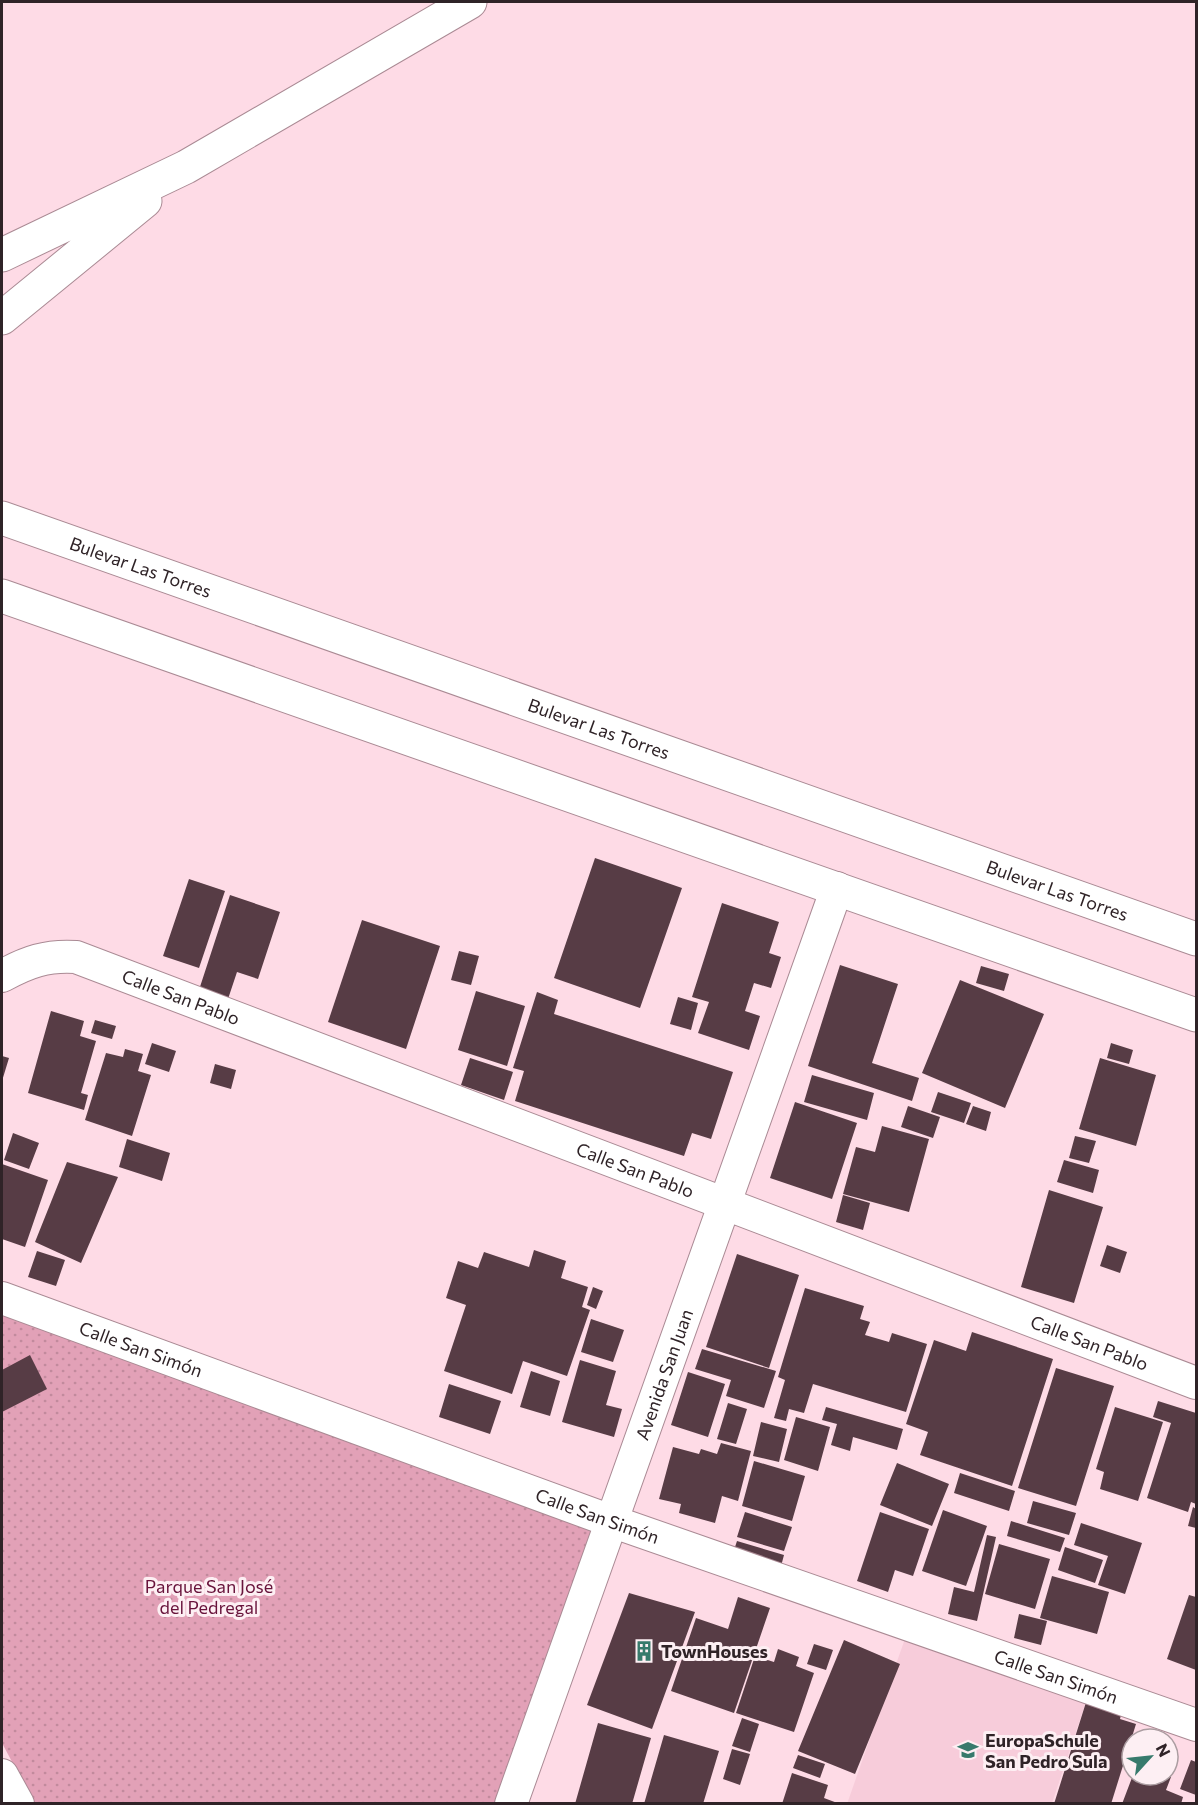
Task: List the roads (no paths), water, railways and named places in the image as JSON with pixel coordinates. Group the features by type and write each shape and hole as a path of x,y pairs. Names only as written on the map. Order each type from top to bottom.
{"street":[{"path":"2,255 186,167 470,2"},
{"path":"2,318 186,167"},
{"name":"Bulevar Las Torres","path":"2,518 1197,939"},
{"path":"2,596 1197,1015"},
{"name":"Avenida San Juan","path":"511,1803 837,888"},
{"name":"Calle San Pablo","path":"2,976 27,962 54,956 76,957 1197,1383"},
{"name":"Calle San Simón","path":"2,1298 611,1521 1197,1725"},
{"path":"2,1775 18,1803"}],"place":[{"name":"TownHouses","path":"644,1651"},
{"name":"EuropaSchule San Pedro Sula","path":"968,1750"}],"park label":[{"name":"Parque San José del Pedregal","path":"209,1596"}]}
